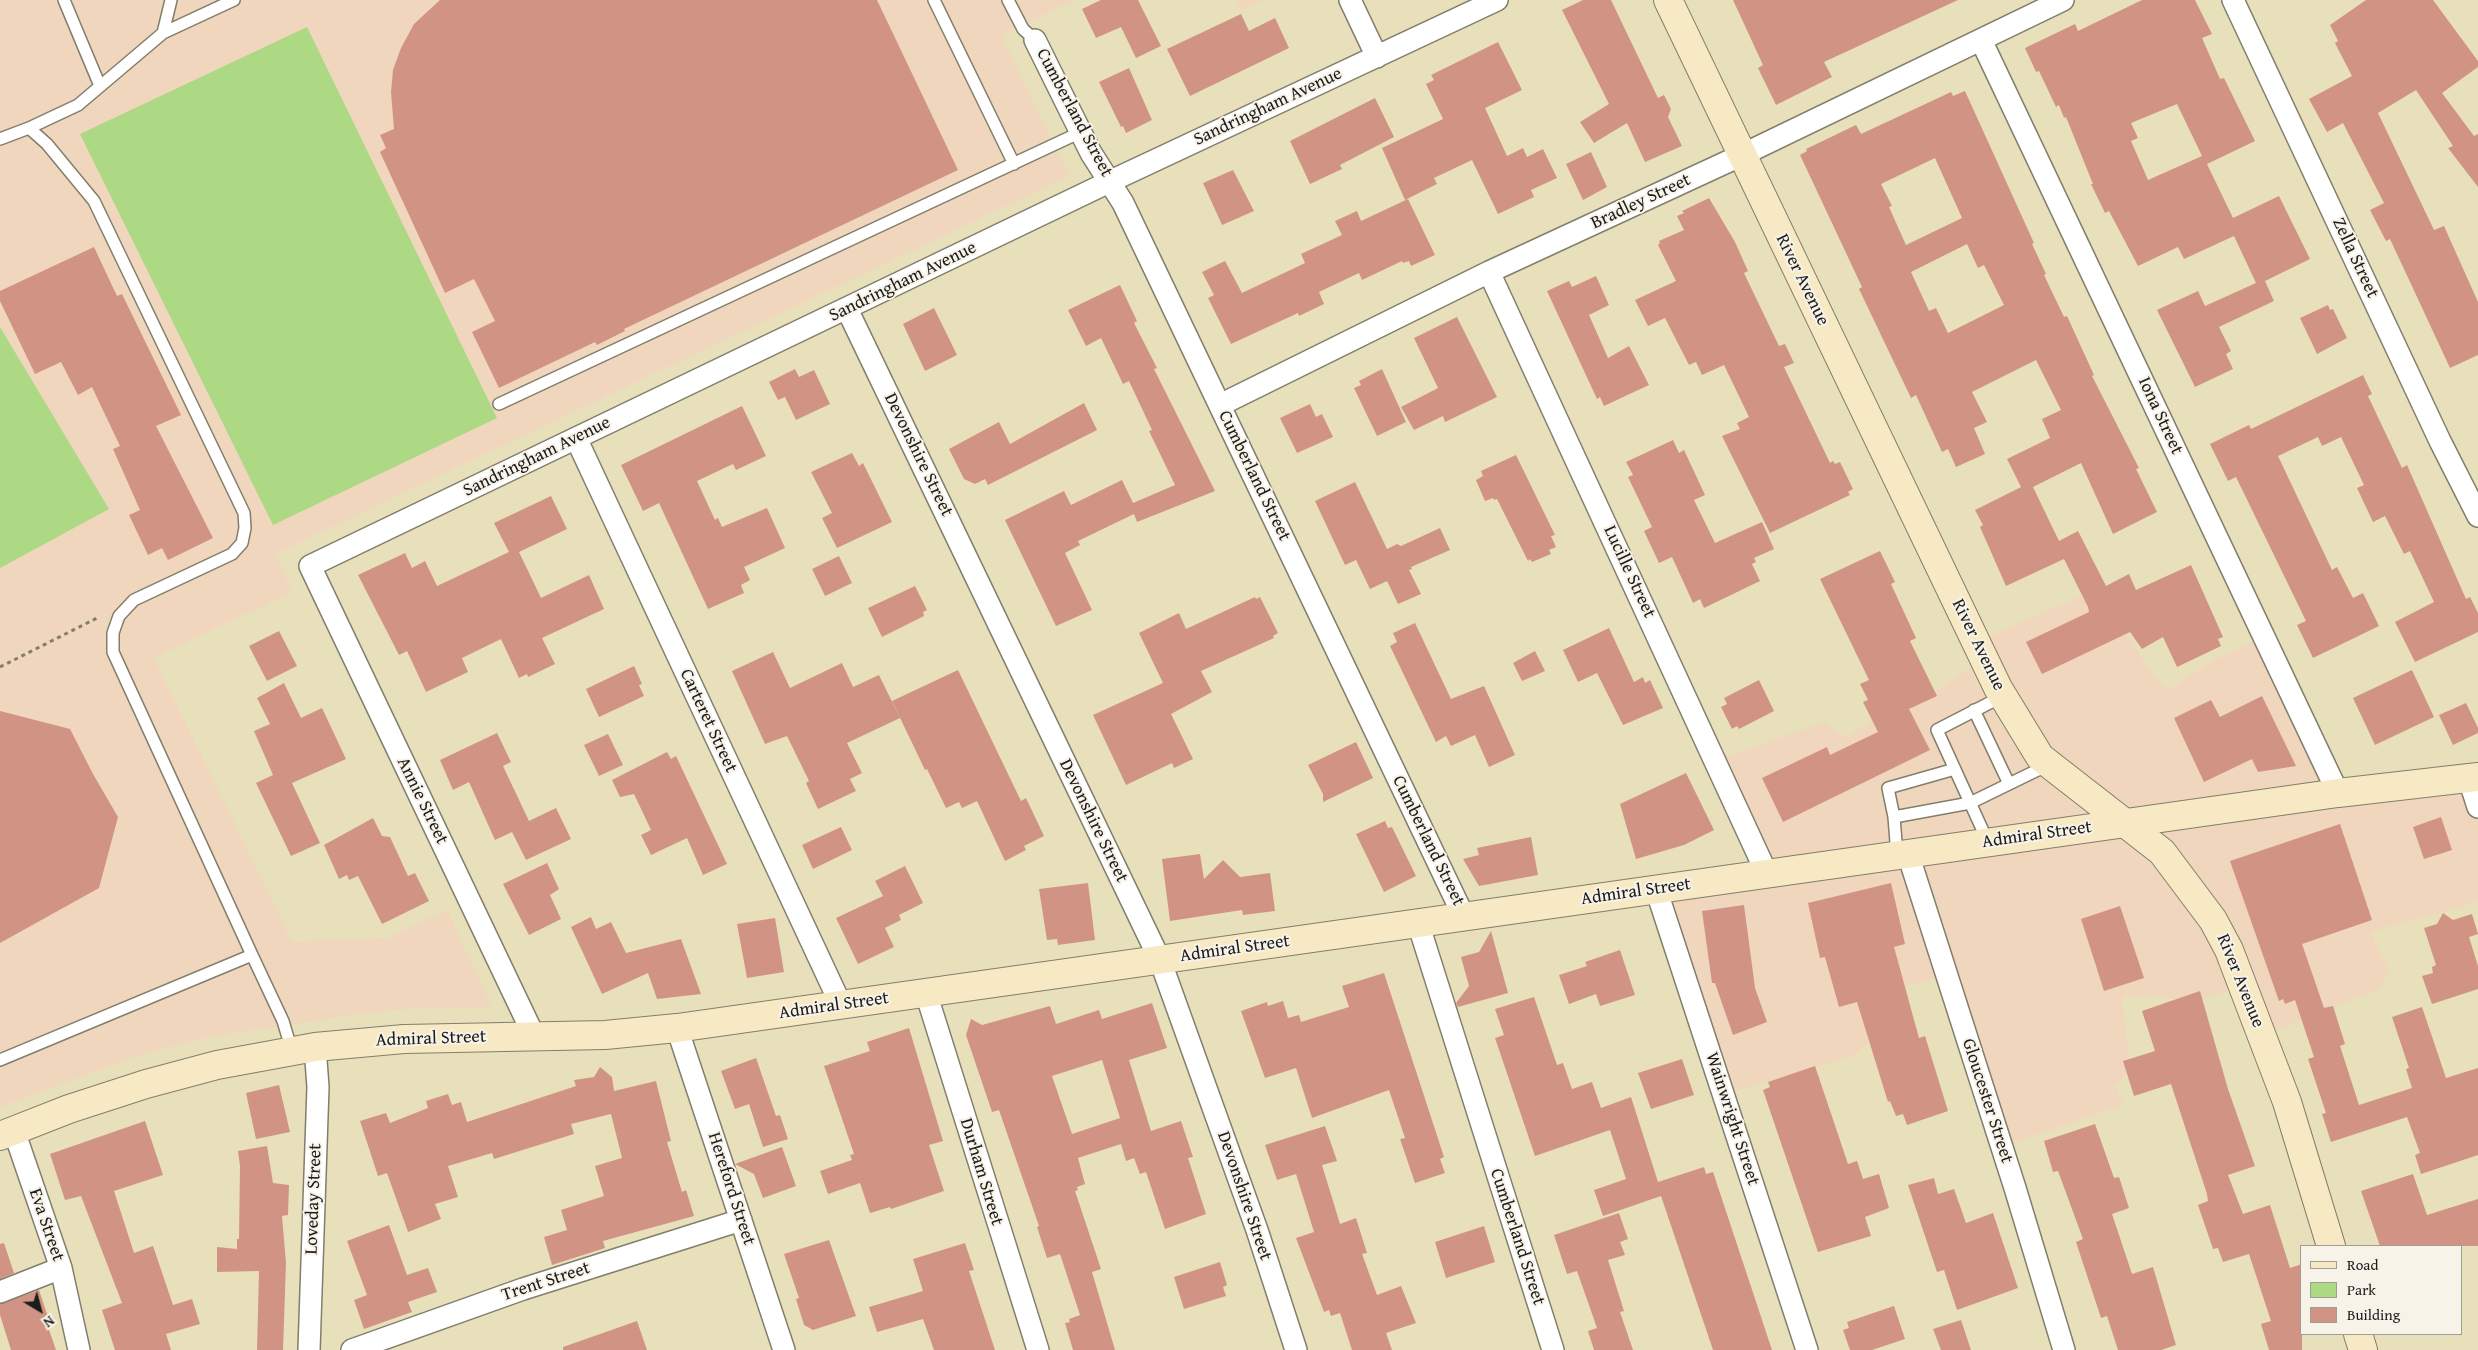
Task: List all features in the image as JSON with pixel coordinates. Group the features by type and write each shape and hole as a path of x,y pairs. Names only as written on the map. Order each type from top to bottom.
{"main road":[{"name":"River Avenue","path":"1668,0 2003,696 2040,757 2162,852 2213,920 2229,950 2287,1102 2331,1245"},
{"name":"Admiral Street","path":"7,1134 69,1109 146,1084 217,1065 303,1049 396,1040 605,1035 677,1028 2338,793 2474,778"},
{"path":"2358,1335 2363,1350"}],"street":[{"path":"1350,0 1376,56"},
{"name":"Sandringham Avenue","path":"310,566 1111,181 1497,0"},
{"name":"Bradley Street","path":"1220,405 1489,272 1742,155 2063,0"},
{"name":"Zella Street","path":"2233,0 2440,441 2478,516"},
{"name":"Cumberland Street","path":"1035,40 1091,152 1111,181 1464,916"},
{"name":"Iona Street","path":"1981,40 2338,793"},
{"name":"Lucille Street","path":"1489,272 1767,874"},
{"name":"Devonshire Street","path":"847,309 1160,960 1257,1230 1296,1350"},
{"name":"Carteret Street","path":"576,438 841,1005"},
{"name":"Annie Street","path":"310,566 534,1036"},
{"path":"2474,778 2478,807"},
{"name":"Gloucester Street","path":"1903,854 2015,1188 2064,1350"},
{"name":"Wainwright Street","path":"1656,889 1807,1350"},
{"name":"Cumberland Street","path":"1418,923 1553,1350"},
{"name":"Durham Street","path":"926,993 1038,1350"},
{"name":"Hereford Street","path":"677,1028 784,1350"},
{"name":"Loveday Street","path":"303,1049 318,1087 309,1350"},
{"name":"Eva Street","path":"7,1134 61,1268 79,1350"},
{"name":"Trent Street","path":"352,1350 523,1289 741,1220"},
{"path":"0,1292 61,1268"}],"lane":[{"path":"64,0 100,86"},
{"path":"163,33 171,0"},
{"path":"0,139 29,128 78,105 163,33 234,0"},
{"path":"934,0 1014,164"},
{"path":"1008,0 1023,29 1035,40"},
{"path":"29,128 47,144 94,201 244,513 245,528 242,543 232,554 134,600 119,616 113,632 114,652 282,1021 303,1049"},
{"path":"499,404 1081,132"},
{"path":"1988,842 1937,730 2003,696"},
{"path":"1974,710 2009,784"},
{"path":"1894,817 1970,803 2049,764"},
{"path":"1903,854 1888,788 1955,769"},
{"path":"0,1060 252,955"}],"path":[{"path":"0,667 134,600"}],"shaded area":[{"path":"0,0 1075,0 1001,35 1069,176 275,554 292,592 154,658 292,942 388,938 447,910 492,1007 417,1008 373,1012 209,1037 140,1055 0,1107"},
{"path":"1237,0 1262,0 1242,10"},
{"path":"2101,587 2149,671 2168,690 2210,662 2258,639 2334,787 2460,768 2478,825 2478,902 2370,932 2389,972 2379,989 2267,1034 2243,986 2187,1003 2166,996 2122,996 2130,1070 2115,1086 2123,1105 2006,1145 1942,976 1862,1000 1873,1036 1855,1055 1729,1093 1664,881 1755,868 1717,760 1825,722 1845,738 1879,717 1898,717 1979,662 1979,641"}],"green space":[{"path":"307,27 497,418 273,525 80,134"},
{"path":"0,327 109,509 0,568"}],"building":[{"path":"440,0 877,0 958,170 624,329 625,331 597,345 595,342 499,388 472,332 495,321 474,279 445,293 380,152 386,148 380,135 394,129 391,92 393,70 401,48 414,24"},
{"path":"1101,0 1138,0 1161,46 1136,58 1121,27 1096,38 1082,9"},
{"path":"1583,0 1611,0 1658,98 1664,95 1671,109 1668,117 1682,146 1645,162 1627,123 1594,143 1580,122 1609,104 1562,10"},
{"path":"1733,0 1958,0 1824,62 1832,77 1776,105 1758,68 1763,65"},
{"path":"2142,0 2195,0 2212,34 2202,38 2220,79 2224,78 2255,141 2207,164 2233,218 2279,196 2310,259 2265,281 2274,301 2219,327 2231,351 2226,354 2233,369 2195,387 2157,310 2198,291 2205,306 2256,283 2234,236 2184,259 2178,247 2138,266 2109,211 2105,213 2091,184 2093,184 2066,117 2064,118 2059,105 2056,107 2039,71 2036,72 2025,48 2075,24 2078,31","holes":["2177,104 2202,156 2148,180 2131,141 2138,138 2131,123"]},
{"path":"2366,0 2433,0 2478,61 2478,67 2442,93 2474,136 2478,134 2478,187 2448,148 2453,146 2416,90 2378,113 2434,230 2444,226 2478,302 2478,355 2450,368 2390,239 2386,241 2370,210 2384,203 2343,123 2327,132 2309,99 2352,76 2335,43 2338,41 2330,25"},
{"path":"1241,14 1249,31 1275,18 1289,48 1190,96 1167,49"},
{"path":"1498,42 1522,90 1485,108 1507,156 1523,148 1527,157 1543,149 1557,178 1531,190 1534,197 1498,214 1472,160 1434,178 1437,184 1405,200 1382,148 1443,119 1426,84 1434,80 1431,75"},
{"path":"1129,68 1152,120 1126,133 1123,126 1121,127 1099,82"},
{"path":"1965,91 2034,243 2032,244 2046,274 2044,275 2064,317 2067,316 2094,375 2092,376 2139,468 2136,469 2157,512 2113,534 2081,463 2033,487 2059,541 2078,531 2106,586 2129,574 2136,590 2191,565 2223,637 2218,639 2221,646 2177,667 2163,637 2142,649 2130,632 2042,674 2026,642 2089,612 2088,607 2064,559 2006,586 1980,527 1983,525 1975,510 2021,487 2007,459 2050,438 2042,419 2061,410 2036,360 1972,392 1987,422 1974,428 1985,454 1956,467 1948,449 1942,452 1916,395 1911,398 1859,289 1862,287 1800,155 1807,151 1806,149 1856,125 1861,134 1951,92 1953,96","holes":["1935,158 1962,218 1906,245 1889,207 1892,206 1881,184","1967,244 1978,268 1984,265 2004,305 1948,333 1936,308 1929,311 1911,272"]},
{"path":"1375,98 1394,137 1340,165 1342,169 1310,184 1290,141"},
{"path":"1591,152 1607,187 1583,200 1566,164"},
{"path":"1233,170 1254,211 1222,225 1203,183"},
{"path":"1709,198 1735,242 1748,271 1744,273 1779,346 1785,344 1794,363 1784,367 1830,463 1833,461 1835,464 1840,462 1853,489 1848,492 1850,495 1770,533 1722,436 1740,429 1737,423 1749,417 1724,365 1702,375 1696,362 1689,365 1665,318 1648,326 1635,300 1676,281 1658,245 1659,241 1684,230 1677,216 1684,213 1682,211"},
{"path":"1408,199 1435,255 1411,266 1409,261 1403,263 1402,261 1362,280 1359,273 1319,292 1324,304 1299,316 1298,313 1231,344 1208,298 1214,295 1202,272 1225,261 1242,293 1305,263 1301,254 1342,235 1335,221 1357,211 1361,221"},
{"path":"94,247 117,296 122,294 181,415 156,426 213,538 168,560 162,548 148,555 129,515 140,510 113,449 120,446 92,387 78,395 61,362 35,374 0,301 0,291"},
{"path":"1596,276 1609,305 1589,315 1608,358 1629,346 1649,385 1604,406 1600,397 1597,399 1547,291 1569,281 1572,287"},
{"path":"1120,285 1137,321 1134,323 1157,368 1154,369 1215,491 1137,522 1134,514 1078,541 1080,545 1065,553 1092,610 1056,626 1005,520 1064,491 1071,505 1122,480 1133,503 1175,485 1149,431 1152,430 1129,381 1123,384 1101,338 1086,346 1068,310"},
{"path":"2328,305 2330,310 2333,309 2347,338 2317,354 2300,318"},
{"path":"934,308 957,355 925,371 903,324"},
{"path":"1457,317 1497,397 1445,422 1443,416 1414,430 1401,407 1438,388 1414,338"},
{"path":"795,369 799,377 814,370 830,404 796,420 785,397 778,400 769,382"},
{"path":"1382,369 1406,422 1377,436 1354,388 1361,385 1359,381"},
{"path":"2363,375 2372,394 2368,396 2402,468 2407,465 2466,599 2470,597 2478,613 2478,632 2415,662 2395,622 2434,602 2410,551 2404,554 2385,516 2373,522 2357,488 2364,485 2341,437 2322,446 2318,437 2278,456 2332,570 2337,567 2353,598 2363,593 2379,626 2313,658 2297,625 2306,621 2236,477 2228,481 2210,444 2249,425 2251,429"},
{"path":"1084,403 1097,430 988,485 985,479 975,484 964,479 949,449 999,422 1010,444"},
{"path":"1310,404 1316,417 1322,414 1333,437 1297,453 1280,418"},
{"path":"742,406 766,456 736,470 733,464 697,481 715,520 718,518 722,527 767,508 785,548 744,567 750,580 741,585 744,593 708,609 659,503 643,511 621,465"},
{"path":"1673,440 1679,453 1684,450 1705,495 1694,500 1715,543 1762,522 1774,549 1754,558 1756,562 1752,564 1760,581 1704,608 1700,599 1693,603 1672,557 1659,563 1644,531 1652,527 1628,477 1633,475 1626,462"},
{"path":"852,453 859,466 863,463 892,522 837,548 822,518 832,513 811,472"},
{"path":"1516,455 1555,535 1551,536 1556,547 1549,550 1551,554 1532,562 1530,559 1528,561 1497,499 1494,500 1493,498 1485,501 1476,480 1483,476 1481,471"},
{"path":"1355,482 1387,549 1397,544 1401,546 1440,528 1450,550 1411,567 1412,569 1409,570 1421,594 1398,604 1387,581 1370,589 1356,560 1345,565 1315,501"},
{"path":"551,496 567,529 519,552 541,598 589,575 604,609 542,638 555,664 528,677 527,674 519,678 501,639 462,658 468,672 426,692 407,651 399,655 358,575 405,553 412,568 425,561 437,586 509,552 494,523"},
{"path":"1880,551 1895,582 1891,584 1916,638 1910,641 1937,696 1909,709 1930,750 1783,822 1762,778 1827,747 1830,755 1878,732 1863,702 1868,700 1860,684 1869,680 1820,579"},
{"path":"839,556 852,583 825,596 812,569"},
{"path":"915,586 927,610 923,612 924,616 882,637 868,608"},
{"path":"1255,597 1256,599 1260,597 1278,633 1273,636 1274,638 1201,671 1212,692 1171,714 1193,759 1174,768 1172,763 1126,785 1093,715 1163,683 1139,633 1179,613 1186,629"},
{"path":"1415,623 1451,699 1484,686 1515,755 1489,767 1475,735 1451,746 1446,736 1436,742 1390,646 1397,642 1393,633"},
{"path":"1609,628 1634,682 1643,677 1645,683 1650,680 1663,708 1623,725 1597,673 1578,682 1563,650"},
{"path":"279,631 297,666 267,681 249,646"},
{"path":"1535,651 1545,671 1522,681 1513,663"},
{"path":"773,652 790,688 842,663 853,687 879,675 900,718 847,743 862,773 850,779 856,791 818,809 806,783 809,781 787,736 765,744 732,671"},
{"path":"634,666 642,684 639,685 644,696 599,717 586,689"},
{"path":"958,670 1021,801 1026,798 1044,836 1024,846 1026,850 1005,861 977,801 962,808 959,802 946,808 927,769 925,770 892,701"},
{"path":"2412,670 2434,717 2375,745 2353,698"},
{"path":"1759,680 1774,711 1739,729 1737,726 1732,729 1721,707 1727,704 1724,698"},
{"path":"284,683 301,718 322,708 346,759 292,783 320,843 291,856 256,783 273,775 254,731 270,724 257,698"},
{"path":"2262,696 2296,766 2258,772 2252,759 2204,782 2174,718 2211,700 2220,717"},
{"path":"2466,703 2478,728 2478,733 2453,745 2439,715"},
{"path":"0,711 70,729 118,817 99,888 0,943"},
{"path":"497,733 511,762 503,766 529,821 556,808 571,839 526,860 512,832 495,840 469,782 453,790 440,760"},
{"path":"608,734 623,765 599,776 584,745"},
{"path":"1356,742 1373,778 1323,802 1323,794 1308,765"},
{"path":"667,752 671,759 676,756 727,864 703,875 687,838 651,855 641,835 651,830 634,794 620,797 612,780"},
{"path":"1686,773 1714,830 1684,845 1636,859 1620,804"},
{"path":"2441,817 2452,850 2424,859 2413,827"},
{"path":"373,818 382,836 390,837 408,876 415,873 429,901 382,924 358,876 349,880 347,875 339,879 324,845"},
{"path":"1385,821 1388,828 1392,827 1416,876 1384,892 1356,834"},
{"path":"2340,824 2372,920 2302,944 2324,1008 2333,1006 2345,1044 2340,1046 2359,1105 2412,1088 2406,1069 2409,1068 2392,1017 2422,1007 2446,1078 2478,1068 2478,1155 2421,1174 2415,1155 2420,1153 2407,1117 2331,1142 2322,1114 2326,1113 2308,1059 2314,1057 2295,1000 2285,1004 2283,999 2279,1001 2230,861"},
{"path":"841,827 852,850 813,869 802,845"},
{"path":"1531,837 1538,875 1479,886 1463,859 1479,855 1477,848"},
{"path":"1200,854 1204,879 1223,860 1240,877 1270,873 1275,911 1243,915 1242,910 1170,921 1162,859"},
{"path":"547,863 559,889 550,895 561,919 529,935 503,884"},
{"path":"905,866 923,903 899,915 901,920 885,928 894,947 858,964 836,918 883,896 875,881"},
{"path":"1088,883 1095,940 1058,945 1057,939 1047,940 1039,889"},
{"path":"1891,883 1905,944 1894,947 1919,1038 1925,1036 1948,1111 1907,1125 1903,1114 1896,1116 1890,1101 1888,1102 1857,1002 1839,1007 1825,957 1820,958 1808,903"},
{"path":"1744,905 1755,988 1767,1022 1733,1035 1715,983 1712,983 1702,911"},
{"path":"2120,906 2144,978 2104,991 2081,919"},
{"path":"2443,913 2453,920 2472,914 2478,934 2469,937 2478,966 2478,989 2432,1004 2422,976 2433,973 2432,967 2436,965 2424,928 2437,924"},
{"path":"591,917 596,929 611,922 626,953 681,939 701,994 657,999 648,973 602,994 571,927"},
{"path":"775,918 784,972 747,978 737,924"},
{"path":"1491,931 1508,993 1458,1007 1456,1003 1469,986 1461,957 1479,952"},
{"path":"1620,950 1635,995 1600,1006 1596,994 1569,1004 1559,975 1587,966 1585,962"},
{"path":"1384,973 1444,1157 1440,1159 1445,1173 1415,1183 1400,1139 1405,1138 1389,1090 1312,1118 1296,1068 1265,1078 1241,1011 1267,1002 1268,1006 1283,1001 1288,1018 1299,1015 1301,1022 1349,1007 1342,986"},
{"path":"2200,991 2228,1089 2255,1166 2228,1175 2243,1214 2270,1205 2290,1268 2300,1265 2300,1335 2302,1335 2302,1350 2269,1350 2261,1324 2271,1321 2249,1254 2223,1262 2218,1248 2213,1249 2198,1205 2208,1201 2207,1194 2171,1084 2134,1096 2123,1061 2155,1051 2142,1011"},
{"path":"1534,997 1557,1065 1563,1063 1572,1089 1592,1082 1601,1108 1631,1097 1658,1182 1704,1167 1706,1174 1713,1172 1772,1350 1713,1350 1661,1196 1603,1216 1594,1190 1626,1179 1610,1130 1535,1156 1495,1038 1504,1035 1495,1009"},
{"path":"1152,1003 1167,1048 1129,1060 1151,1131 1181,1121 1193,1157 1188,1158 1206,1214 1165,1229 1146,1172 1140,1174 1134,1158 1126,1161 1121,1144 1078,1158 1085,1184 1077,1187 1078,1190 1075,1191 1101,1269 1092,1272 1115,1350 1073,1350 1065,1323 1070,1322 1069,1319 1080,1315 1060,1254 1047,1258 1037,1227 1039,1226 999,1110 992,1112 966,1035 971,1019 982,1025 1050,1006 1056,1024 1099,1010 1102,1019","holes":["1102,1060 1120,1118 1072,1134 1052,1076"]},
{"path":"909,1028 943,1141 929,1145 944,1191 891,1209 890,1207 870,1213 860,1183 828,1194 820,1171 852,1160 850,1155 854,1154 824,1066 870,1051 867,1042"},
{"path":"756,1058 776,1116 780,1115 788,1139 763,1147 749,1104 735,1109 721,1071"},
{"path":"1682,1059 1694,1095 1651,1109 1638,1073"},
{"path":"1815,1066 1848,1164 1857,1161 1863,1179 1879,1174 1889,1208 1865,1217 1871,1236 1818,1252 1763,1090 1770,1087 1768,1082"},
{"path":"600,1067 612,1077 614,1091 656,1081 671,1141 667,1142 682,1192 686,1190 694,1216 603,1241 605,1248 552,1265 544,1237 567,1230 561,1210 604,1196 595,1166 622,1158 611,1114 571,1124 574,1134 494,1159 492,1153 448,1166 458,1197 435,1204 441,1219 408,1232 387,1173 378,1176 360,1121 386,1113 390,1123 428,1108 426,1101 448,1094 452,1105 461,1102 467,1122 576,1086 574,1080 594,1077"},
{"path":"279,1085 290,1132 256,1139 246,1093"},
{"path":"145,1121 163,1175 114,1191 134,1253 153,1246 173,1305 192,1299 200,1324 166,1334 171,1350 115,1350 102,1310 122,1303 81,1196 65,1200 50,1154"},
{"path":"2095,1124 2114,1178 2119,1177 2129,1208 2112,1214 2132,1274 2153,1267 2176,1345 2161,1350 2118,1350 2107,1316 2101,1318 2076,1242 2083,1239 2058,1171 2053,1172 2044,1141"},
{"path":"1325,1126 1337,1161 1322,1165 1340,1224 1356,1218 1367,1253 1362,1254 1377,1295 1401,1286 1416,1323 1386,1333 1392,1350 1352,1350 1340,1313 1331,1316 1329,1310 1324,1312 1296,1238 1314,1232 1296,1174 1277,1180 1265,1145"},
{"path":"267,1146 273,1183 289,1185 288,1215 282,1216 286,1263 283,1350 257,1350 259,1271 217,1272 217,1247 237,1249 237,1239 239,1239 240,1166 238,1151"},
{"path":"782,1147 796,1186 763,1198 754,1174 735,1164"},
{"path":"2413,1174 2427,1215 2478,1199 2478,1246 2380,1245 2361,1191"},
{"path":"1934,1178 1938,1194 1954,1189 1966,1223 1993,1213 2018,1288 1957,1310 1944,1270 1937,1272 1908,1185"},
{"path":"1619,1213 1628,1239 1620,1242 1625,1255 1608,1260 1624,1311 1620,1312 1633,1350 1594,1350 1588,1331 1597,1328 1577,1271 1567,1274 1554,1235"},
{"path":"389,1225 407,1275 428,1268 437,1292 408,1302 412,1312 364,1329 354,1300 367,1295 347,1241"},
{"path":"1484,1226 1495,1262 1446,1278 1435,1242"},
{"path":"829,1240 856,1316 813,1330 804,1325 796,1299 799,1298 784,1254"},
{"path":"4,1243 14,1273 0,1279 0,1244"},
{"path":"965,1243 974,1270 969,1271 995,1350 934,1350 923,1319 877,1332 869,1307 923,1291 913,1259"},
{"path":"1220,1262 1227,1285 1223,1287 1226,1296 1184,1309 1174,1277"},
{"path":"39,1290 49,1320 46,1321 56,1350 11,1350 0,1315 0,1304"},
{"path":"1894,1306 1905,1339 1872,1350 1850,1350 1843,1330 1849,1328 1847,1322"},
{"path":"1961,1320 1971,1350 1941,1350 1933,1329"},
{"path":"637,1321 647,1350 563,1350 563,1347"}]}
